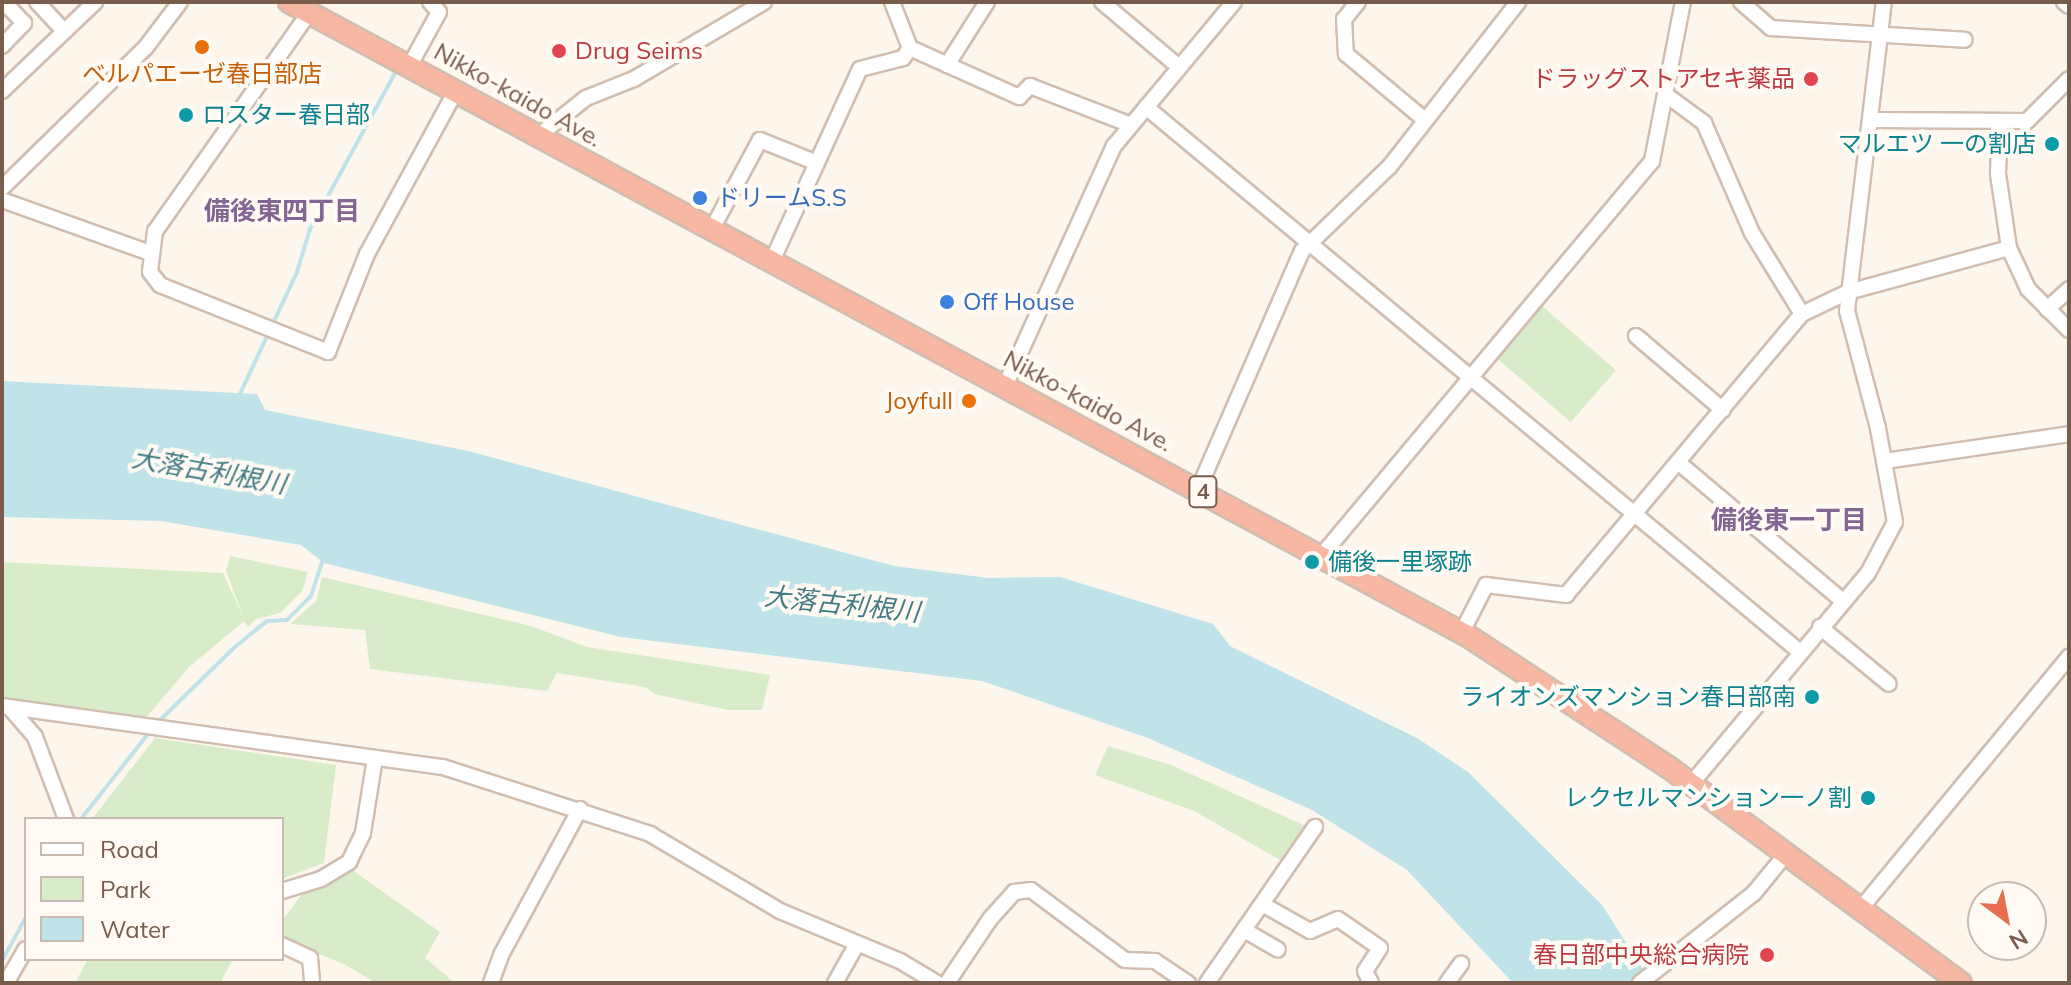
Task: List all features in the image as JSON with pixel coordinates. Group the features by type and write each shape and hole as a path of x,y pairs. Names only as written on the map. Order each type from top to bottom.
{"highway":[{"name":"4","path":"289,2 408,64"},
{"name":"Nikko-kaido Ave.","path":"408,64 537,137 1462,632 1691,784 1862,907 1961,983"}],"street":[{"path":"4,2 24,23"},
{"path":"2,91 95,2"},
{"path":"2,188 146,47 180,2"},
{"path":"408,64 439,12 430,2"},
{"path":"537,137 586,98 634,79 764,2"},
{"path":"892,2 910,48 1019,97 1030,86 1131,125"},
{"path":"947,65 987,2"},
{"path":"1102,2 1179,67"},
{"path":"1005,386 1114,146 1234,2"},
{"path":"1358,2 1344,19 1346,54 1425,120"},
{"path":"1198,490 1308,244 1390,166 1518,2"},
{"path":"1322,555 1652,161 1683,2"},
{"path":"1741,2 1771,28 1880,38 1965,40"},
{"path":"1691,784 1884,550 1895,522 1885,461 1847,311 1884,2"},
{"path":"2064,2 2069,6"},
{"path":"2,46 39,5 64,31"},
{"path":"309,13 155,231 150,272 160,285 276,334 328,352 367,254 456,91"},
{"path":"772,261 860,69 903,58 910,48"},
{"path":"1872,120 2027,121 2069,79"},
{"path":"1665,94 1704,123 1752,233 1802,314"},
{"path":"1146,107 1799,651"},
{"path":"2000,121 1998,174 2009,248 2028,289 2069,330"},
{"path":"712,229 760,140 817,163"},
{"path":"2,200 150,253"},
{"path":"1462,632 1486,585 1566,595 1802,314 1848,292 2009,248"},
{"path":"2047,309 2069,289"},
{"path":"1636,336 1723,410"},
{"path":"1885,461 2069,434"},
{"path":"1679,463 1843,601"},
{"path":"1820,627 1889,684"},
{"path":"1862,907 2069,657"},
{"path":"6,707 443,767 650,834 780,911 937,983"},
{"path":"6,707 35,737 65,817"},
{"path":"284,890 321,879 349,862 363,833 375,758"},
{"path":"491,983 501,955 580,809"},
{"path":"1207,983 1315,827"},
{"path":"1640,983 1754,893 1786,854"},
{"path":"947,983 990,919 1014,892 1031,890 1125,960 1155,961 1188,983"},
{"path":"1262,904 1310,931 1338,919 1380,948 1365,971 1371,983"},
{"path":"1244,930 1278,950"},
{"path":"835,983 857,944"},
{"path":"284,946 310,958 312,983"},
{"path":"6,983 24,952"},
{"path":"1447,983 1461,964"}],"green space":[{"path":"1542,306 1616,370 1571,422 1497,358"},
{"path":"230,556 308,572 302,591 280,613 256,619 248,627 244,621 189,667 144,720 2,698 2,562 223,573 244,619 226,571"},
{"path":"322,577 531,626 587,647 770,675 762,710 728,710 654,694 645,687 557,673 547,691 370,669 365,630 290,624 316,601"},
{"path":"155,738 336,765 324,863 284,878 284,817 94,817"},
{"path":"1108,746 1171,765 1308,827 1284,862 1194,811 1095,775"},
{"path":"352,870 440,932 425,958 455,983 376,983 344,964 284,941 284,918 302,894"},
{"path":"87,961 232,961 220,983 75,983"}],"water":[{"name":"大落古利根川","path":"2,381 257,394 265,410 468,451 894,566 988,578 1060,577 1213,624 1230,646 1417,738 1468,772 1602,905 1652,983 1513,983 1407,870 1312,810 1148,738 982,681 621,637 324,563 301,545 161,521 2,517"}],"waterway":[{"path":"239,396 297,272 310,229 399,66"},
{"path":"157,723 236,646 267,621 287,620 311,596 323,559"},
{"path":"83,817 151,730"},
{"path":"2,961 24,921"}],"place":[{"name":"ベルパエーゼ春日部店","path":"202,47"},
{"name":"Drug Seims","path":"559,51"},
{"name":"ドラッグストアセキ薬品","path":"1811,79"},
{"name":"ロスター春日部","path":"186,115"},
{"name":"マルエツ 一の割店","path":"2052,144"},
{"name":"ドリームS.S","path":"700,198"},
{"name":"Off House","path":"947,302"},
{"name":"Joyfull","path":"969,401"},
{"name":"備後一里塚跡","path":"1312,562"},
{"name":"ライオンズマンション春日部南","path":"1812,697"},
{"name":"レクセルマンション一ノ割","path":"1868,798"},
{"name":"春日部中央総合病院","path":"1767,955"}],"district":[{"name":"備後東四丁目","path":"282,211"},
{"name":"備後東一丁目","path":"1789,520"}]}
